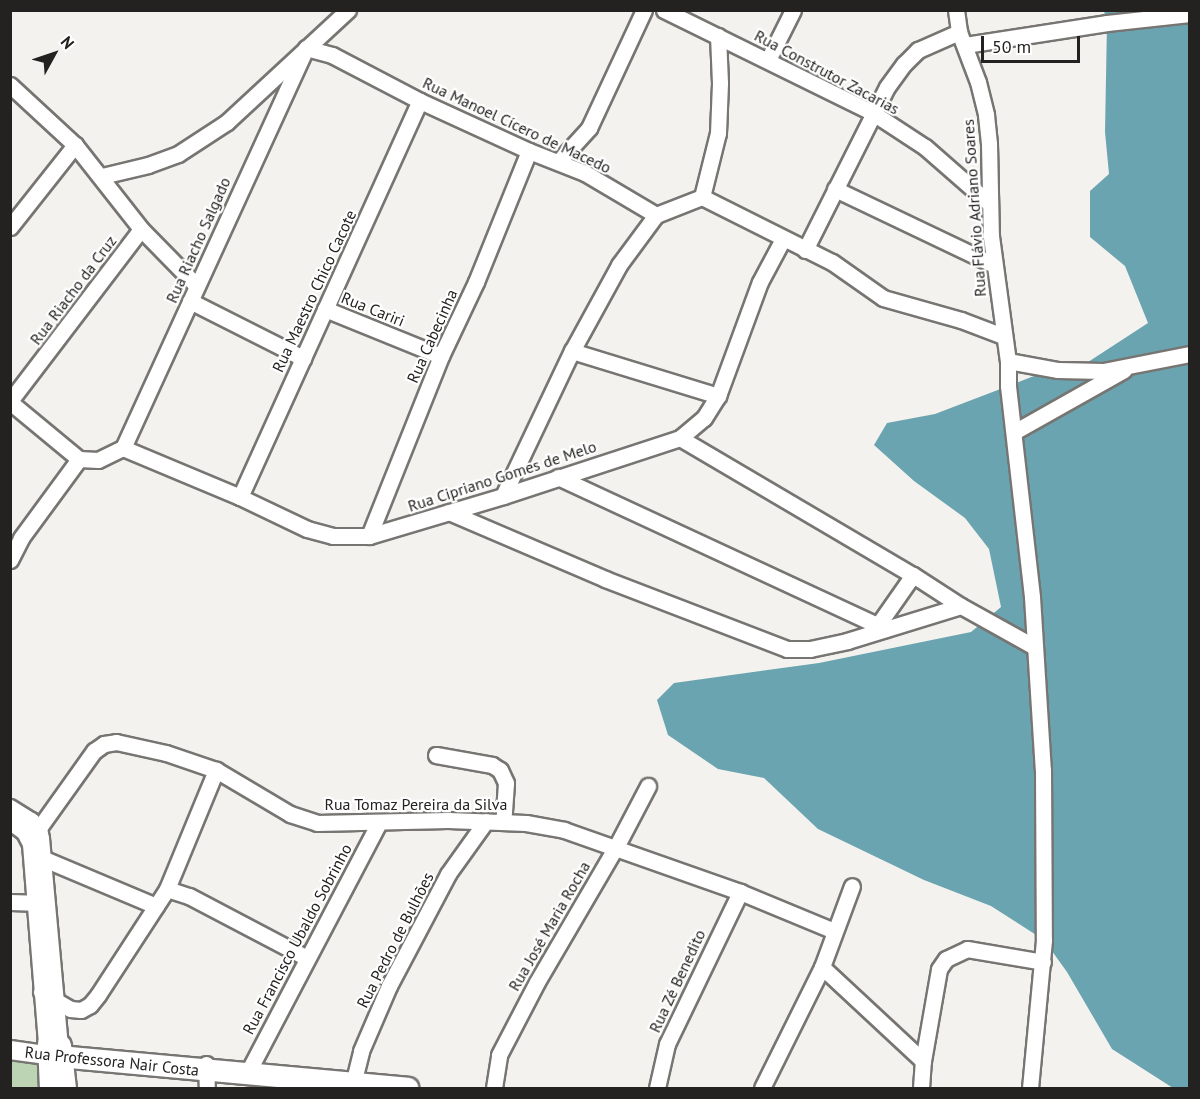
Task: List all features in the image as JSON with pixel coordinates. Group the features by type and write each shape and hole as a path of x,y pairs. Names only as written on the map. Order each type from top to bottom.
{"main road":[{"name":"Rua Professora Nair Costa","path":"54,1050 208,1073 248,1072 352,1085 407,1089"},
{"path":"50,1089 54,1050"},
{"path":"54,1050 65,1089"}],"street":[{"path":"102,176 148,165 178,154 227,122 348,10"},
{"path":"559,161 590,128 644,10"},
{"name":"Rua Construtor Zacarias","path":"664,10 873,113 925,147 990,204"},
{"path":"768,60 793,10"},
{"name":"Rua Flávio Adriano Soares","path":"956,10 962,39 986,115 994,265 1008,361 1032,597 1033,646 1043,770 1044,940 1030,1089"},
{"path":"805,250 873,113 893,79 918,50 962,39 1190,14"},
{"path":"702,197 718,133 720,83 718,36"},
{"name":"Rua Manoel Cícero de Macedo","path":"306,48 332,55 420,101 529,151 585,173 656,215"},
{"name":"Rua Riacho Salgado","path":"123,448 306,48"},
{"path":"10,85 75,145 102,176 141,229 196,285"},
{"name":"Rua Maestro Chico Cacote","path":"240,497 420,101"},
{"path":"10,227 75,145"},
{"name":"Rua Cabecinha","path":"369,536 441,356 476,282 529,151"},
{"path":"836,189 994,265"},
{"path":"503,496 573,351 619,265 656,215 702,197 848,272 870,291 883,298 960,320 1003,336"},
{"name":"Rua Riacho da Cruz","path":"10,401 141,229"},
{"name":"Rua Cipriano Gomes de Melo","path":"123,448 240,497 307,529 341,537 369,536 503,496 680,438 704,418 718,396 760,282 783,239"},
{"path":"190,301 303,358"},
{"name":"Rua Cariri","path":"325,309 441,356"},
{"path":"573,351 718,396"},
{"path":"1008,361 1058,370 1103,371 1128,368 1190,354"},
{"path":"1014,432 1128,368"},
{"path":"10,401 79,459 98,460 123,448"},
{"path":"680,438 913,575 961,606 1033,646"},
{"path":"10,560 16,534 79,459"},
{"path":"558,477 881,627"},
{"path":"449,512 605,579 787,649 810,649 961,606"},
{"path":"881,627 913,575"},
{"name":"Rua Tomaz Pereira da Silva","path":"34,832 94,752 104,744 116,742 166,753 216,770 299,817 317,823 486,821 564,830 740,892 834,931"},
{"path":"436,755 492,765 500,770 506,783 503,822"},
{"path":"41,992 70,1009 81,1010 90,1005 167,889 216,770"},
{"name":"Rua José Maria Rocha","path":"494,1089 499,1056 537,982 616,847 648,786"},
{"path":"10,807 34,832 38,856 41,992 54,1050"},
{"name":"Rua Pedro de Bulhões","path":"352,1085 361,1051 389,986 448,874 486,821"},
{"path":"10,822 34,832"},
{"name":"Rua Francisco Ubaldo Sobrinho","path":"248,1072 379,823"},
{"path":"38,856 156,906"},
{"path":"762,1089 822,967 852,886"},
{"path":"167,889 189,896 306,958"},
{"name":"Rua Zé Benedito","path":"657,1089 667,1044 740,892"},
{"path":"10,902 40,903"},
{"path":"40,903 56,1001 54,1050"},
{"path":"921,1089 923,1061 939,969 946,959 967,949 1043,962"},
{"path":"822,967 923,1061"},
{"name":"Rua Professora Nair Costa","path":"10,1037 54,1050"},
{"name":"Rua Professora Nair Costa","path":"10,1050 54,1050"}],"green space":[{"path":"11,1059 42,1064 44,1088 11,1088"}],"water":[{"path":"1104,11 1189,11 1189,1088 1173,1088 1112,1049 1067,972 1044,940 991,906 924,880 818,829 764,778 718,769 668,735 657,700 674,683 819,663 971,632 1001,607 989,549 965,518 914,481 874,445 887,423 935,414 1034,376 1085,364 1148,323 1125,266 1090,237 1090,191 1109,174 1105,132 1107,23"}]}
